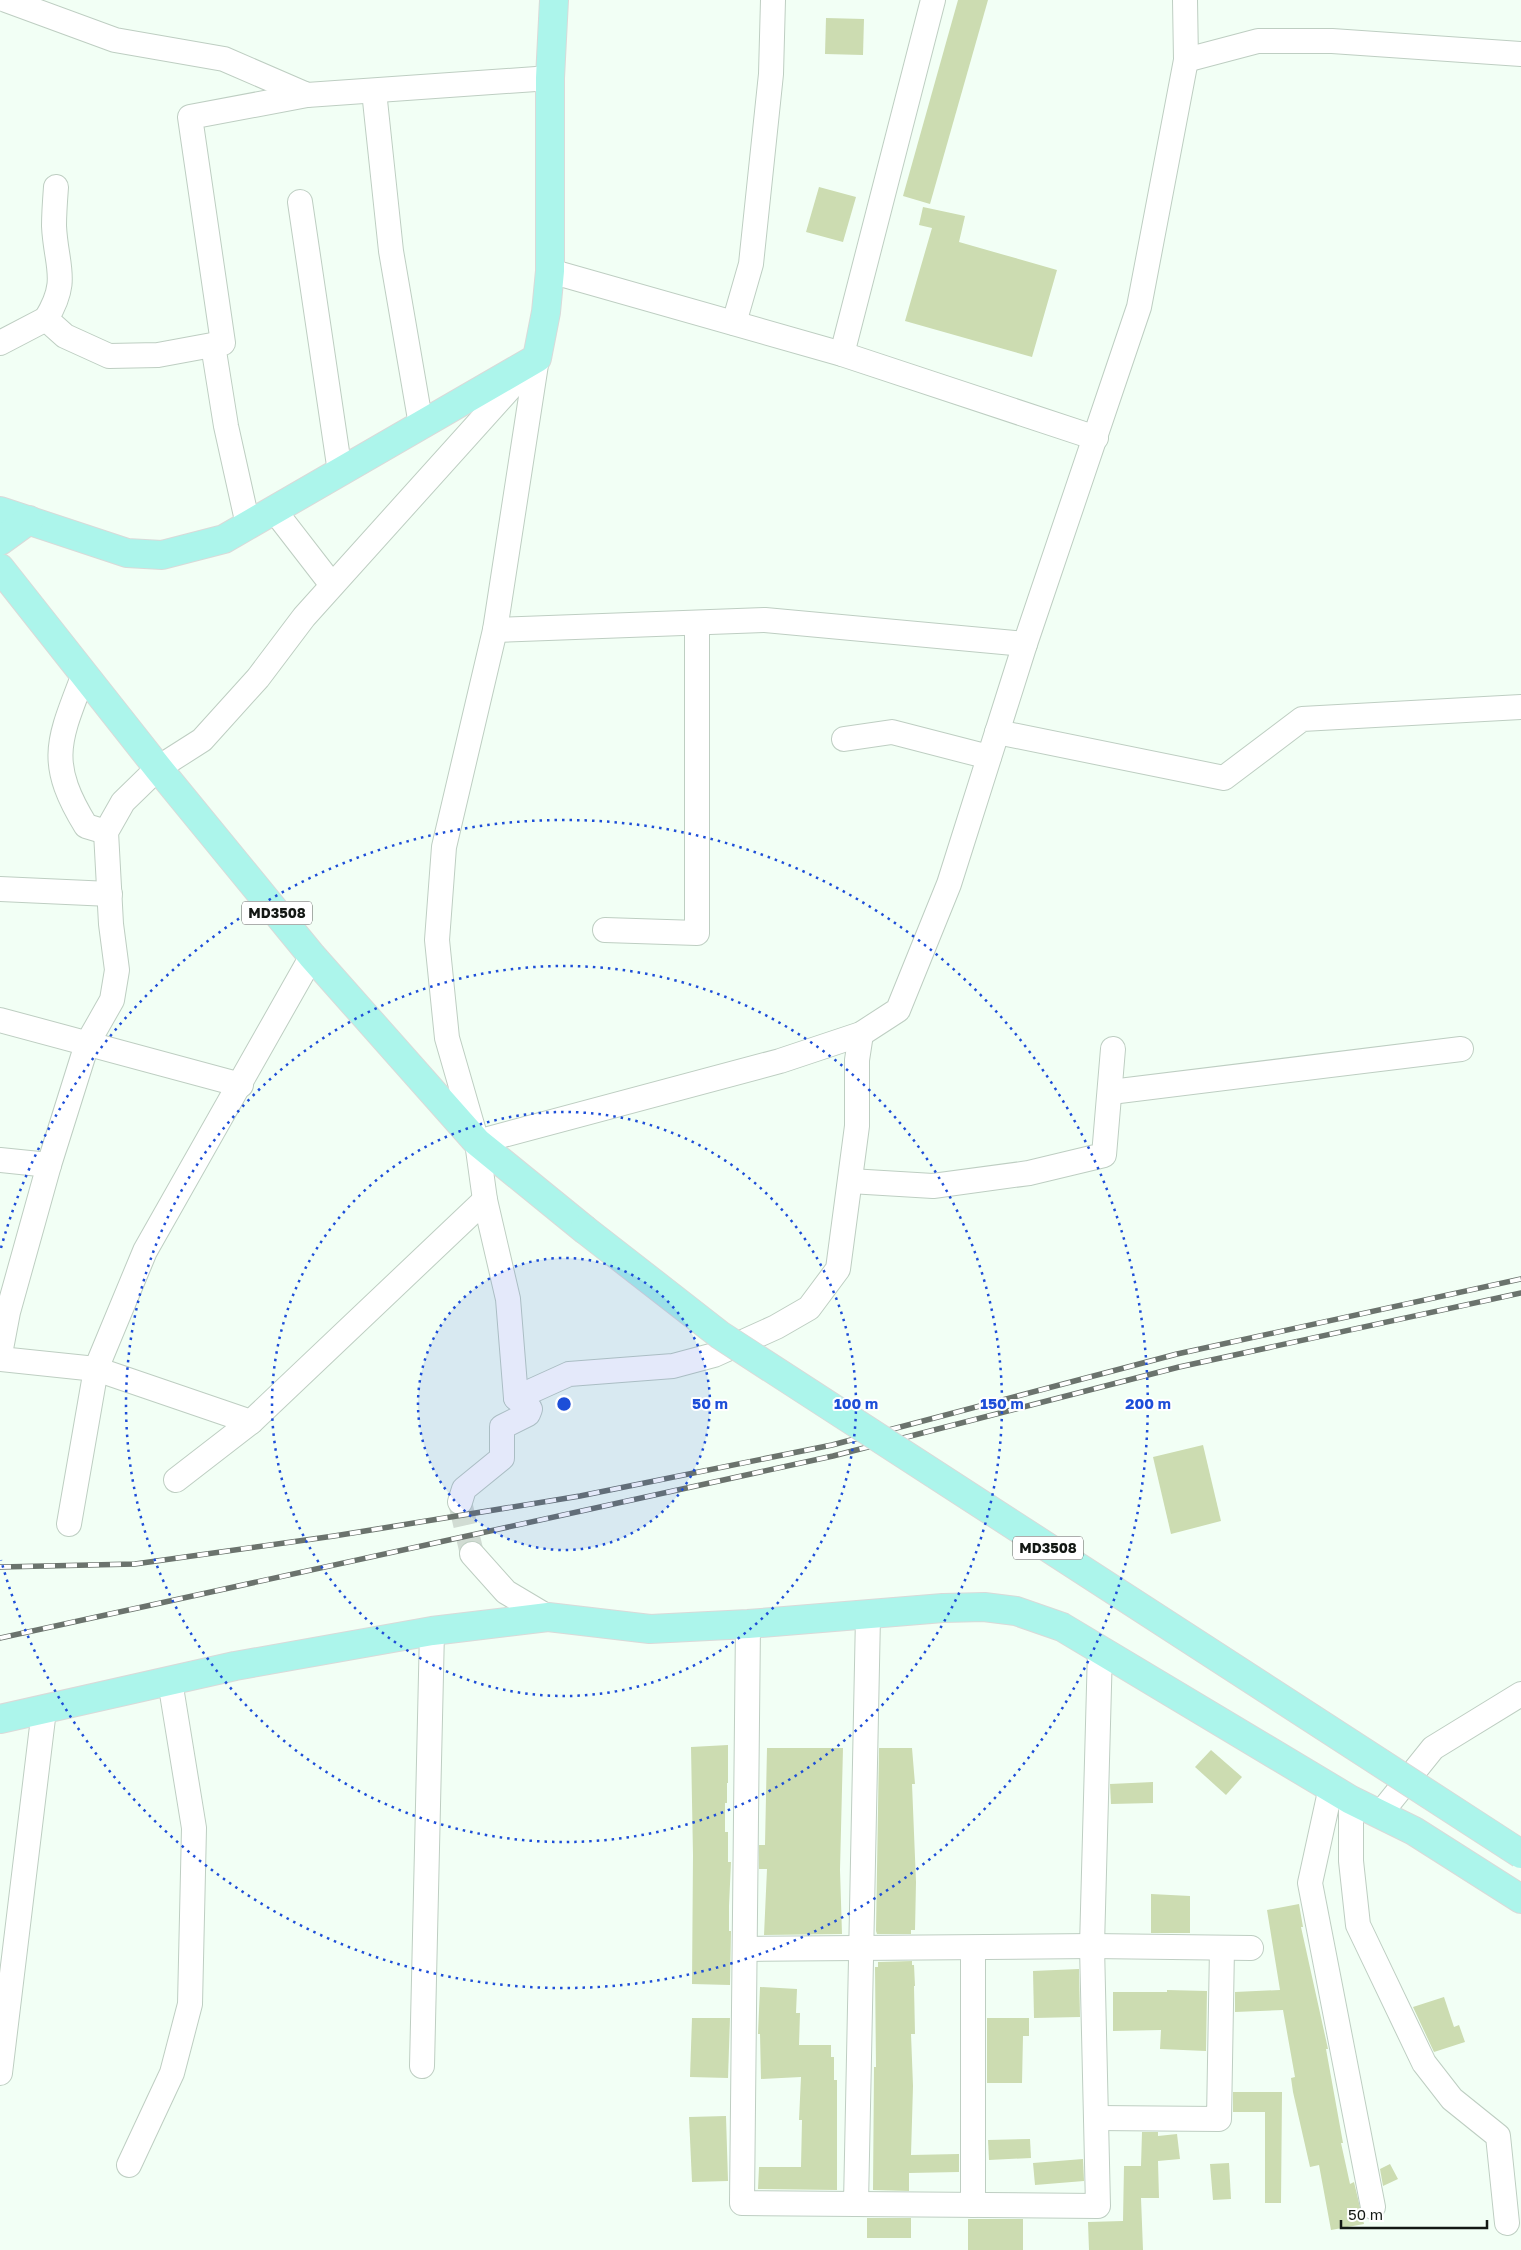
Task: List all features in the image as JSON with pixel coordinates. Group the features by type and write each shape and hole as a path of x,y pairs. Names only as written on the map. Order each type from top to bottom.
{"main road":[{"path":"0,511 127,553 162,555 224,539 536,358 546,312 550,270 550,78 554,0"},
{"path":"0,541 29,520"},
{"name":"MD3508","path":"0,568 158,768 312,956 477,1142 584,1230 720,1335 1521,1854"},
{"path":"0,1720 235,1666 432,1631 548,1617 650,1628 748,1624 868,1616 943,1608 984,1607 1016,1611 1062,1627 1341,1793 1414,1831 1521,1899"}],"street":[{"path":"6,0 115,40 224,59 307,95"},
{"path":"734,323 751,264 771,74 773,0"},
{"path":"842,354 932,0"},
{"path":"477,1142 780,1061 861,1034 898,1010 949,884 1025,644 1139,307 1186,60 1186,0"},
{"path":"1186,60 1258,41 1332,41 1521,54"},
{"path":"46,319 65,336 110,356 158,355 223,343 190,117 307,95 550,78"},
{"path":"374,91 391,251 421,425"},
{"path":"0,343 46,319 57,301 61,282 54,226 56,187"},
{"path":"300,202 340,472"},
{"path":"550,270 842,354 1096,438"},
{"path":"213,344 226,426 248,525"},
{"path":"0,1354 8,1312 49,1165 86,1044 112,1000 117,970 106,832 123,802 158,768 202,740 258,678 304,617 536,358"},
{"path":"460,1502 464,1489 502,1458 502,1427 528,1414 530,1409 516,1398 508,1299 485,1200 477,1142 447,1038 437,940 444,847 495,630 536,358"},
{"path":"274,510 332,586"},
{"path":"495,630 765,620 1025,644"},
{"path":"606,930 697,933 697,623"},
{"path":"84,674 62,730 60,753 62,779 86,826 106,832"},
{"path":"997,732 1224,778 1302,719 1521,707"},
{"path":"844,739 892,732 989,756"},
{"path":"0,889 110,894"},
{"path":"69,1524 96,1370 145,1251 312,956"},
{"path":"0,1020 241,1084"},
{"path":"516,1398 569,1374 672,1366 714,1355 776,1326 809,1308 838,1269 857,1126 857,1060 861,1034"},
{"path":"850,1181 933,1186 1029,1173 1104,1155 1111,1092 1113,1049"},
{"path":"1111,1092 1461,1049"},
{"path":"0,1160 49,1165"},
{"path":"176,1480 252,1422 485,1200"},
{"path":"0,1359 96,1370 252,1422"},
{"path":"472,1554 506,1592 548,1617"},
{"path":"856,2204 868,1616"},
{"path":"748,1624 742,2203 1098,2206 1092,1946 1100,1650"},
{"path":"422,2066 432,1631"},
{"path":"129,2165 172,2073 190,2004 194,1828 170,1681"},
{"path":"1380,1814 1433,1748 1521,1694"},
{"path":"0,2073 44,1710"},
{"path":"1341,1793 1310,1883 1373,2207"},
{"path":"1341,1793 1358,1925 1424,2063 1452,2099 1498,2136 1507,2224"},
{"path":"745,1949 861,1950 1092,1946 1251,1948"},
{"path":"973,2205 974,1948"},
{"path":"1096,2118 1219,2119 1222,1948"}],"building":[{"path":"958,0 988,0 930,204 903,196"},
{"path":"826,18 864,19 863,55 825,54"},
{"path":"819,187 856,197 843,242 806,232"},
{"path":"923,207 965,216 959,242 1057,270 1032,357 905,321 932,228 919,225"},
{"path":"1203,1445 1221,1521 1171,1534 1153,1457"},
{"path":"728,1745 725,1832 728,1832 728,1862 731,1862 729,1906 729,1931 731,1931 730,1985 692,1984 693,1855 691,1747"},
{"path":"767,1748 843,1748 840,1870 842,1934 764,1935 767,1869 759,1869 759,1845 765,1845"},
{"path":"879,1748 912,1748 915,1784 912,1784 916,1882 915,1930 911,1930 911,1934 877,1934 876,1931"},
{"path":"1211,1750 1242,1777 1226,1795 1195,1767"},
{"path":"1153,1782 1153,1803 1111,1804 1110,1784"},
{"path":"1151,1894 1190,1896 1190,1933 1151,1933"},
{"path":"1299,1904 1303,1927 1301,1927 1328,2049 1326,2049 1343,2143 1341,2143 1350,2184 1354,2182 1364,2224 1331,2230 1319,2165 1310,2167 1293,2092 1291,2078 1295,2077 1283,2010 1235,2012 1235,1992 1280,1990 1267,1910"},
{"path":"912,1961 912,1965 914,1965 915,1986 915,2034 911,2034 913,2086 911,2155 959,2154 959,2172 909,2173 909,2191 873,2190 874,2067 876,2067 875,1967 878,1967 878,1962"},
{"path":"1079,1969 1080,2017 1034,2018 1033,1971"},
{"path":"760,1987 797,1989 796,2013 800,2013 799,2045 831,2045 831,2057 834,2057 834,2080 837,2080 837,2190 758,2189 759,2167 801,2167 802,2120 799,2120 801,2077 761,2079 760,2034 758,2034"},
{"path":"1167,1990 1207,1991 1206,2051 1160,2049 1161,2030 1113,2031 1113,1992 1167,1992"},
{"path":"1444,1997 1454,2027 1459,2025 1465,2042 1434,2052 1413,2007"},
{"path":"692,2018 730,2018 728,2078 690,2077"},
{"path":"987,2018 1029,2018 1029,2036 1023,2036 1022,2083 987,2083"},
{"path":"1233,2092 1282,2092 1281,2203 1265,2203 1265,2112 1233,2112"},
{"path":"726,2116 728,2181 692,2182 689,2117"},
{"path":"1142,2132 1158,2132 1158,2136 1177,2134 1180,2159 1158,2161 1159,2198 1141,2198 1143,2250 1089,2250 1088,2222 1123,2221 1124,2166 1141,2166"},
{"path":"1030,2139 1031,2158 989,2160 988,2140"},
{"path":"1083,2159 1084,2181 1035,2185 1033,2163"},
{"path":"1229,2163 1231,2199 1213,2200 1210,2164"},
{"path":"1390,2164 1398,2179 1383,2186 1380,2169"},
{"path":"867,2218 911,2218 911,2238 867,2238"},
{"path":"968,2219 1023,2219 1023,2250 968,2250"}],"tunnel":[{"path":"460,1502 472,1554"}],"railway":[{"path":"0,1567 135,1564 334,1536 580,1496 832,1445 1177,1354 1521,1279"},
{"path":"0,1638 833,1456 1179,1367 1521,1293"}]}
